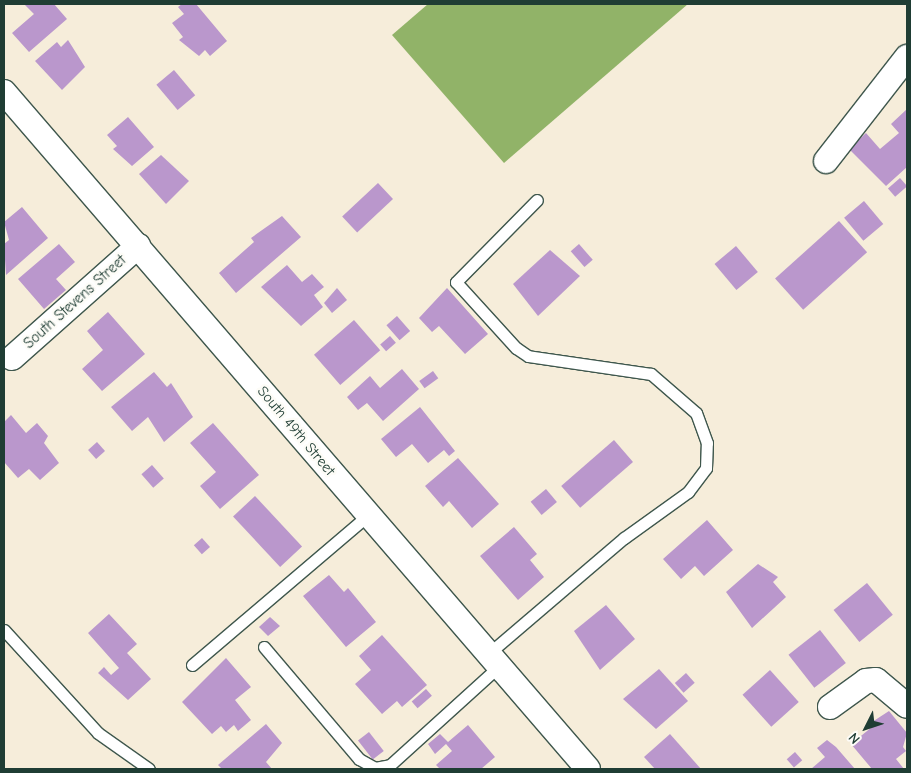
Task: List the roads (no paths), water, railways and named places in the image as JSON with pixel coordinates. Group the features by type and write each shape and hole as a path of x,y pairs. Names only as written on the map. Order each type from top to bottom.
{"street":[{"path":"826,161 907,57"},
{"name":"South 49th Street","path":"4,92 588,769"},
{"name":"South Stevens Street","path":"12,358 138,246"},
{"path":"830,707 866,681 876,680 907,706"}],"lane":[{"path":"264,647 359,759 375,768 390,765 493,660 624,538 688,492 706,468 707,443 696,413 651,374 528,356 516,348 456,282 537,200"},
{"path":"192,665 368,516"},
{"path":"4,630 98,732 149,769"}]}
